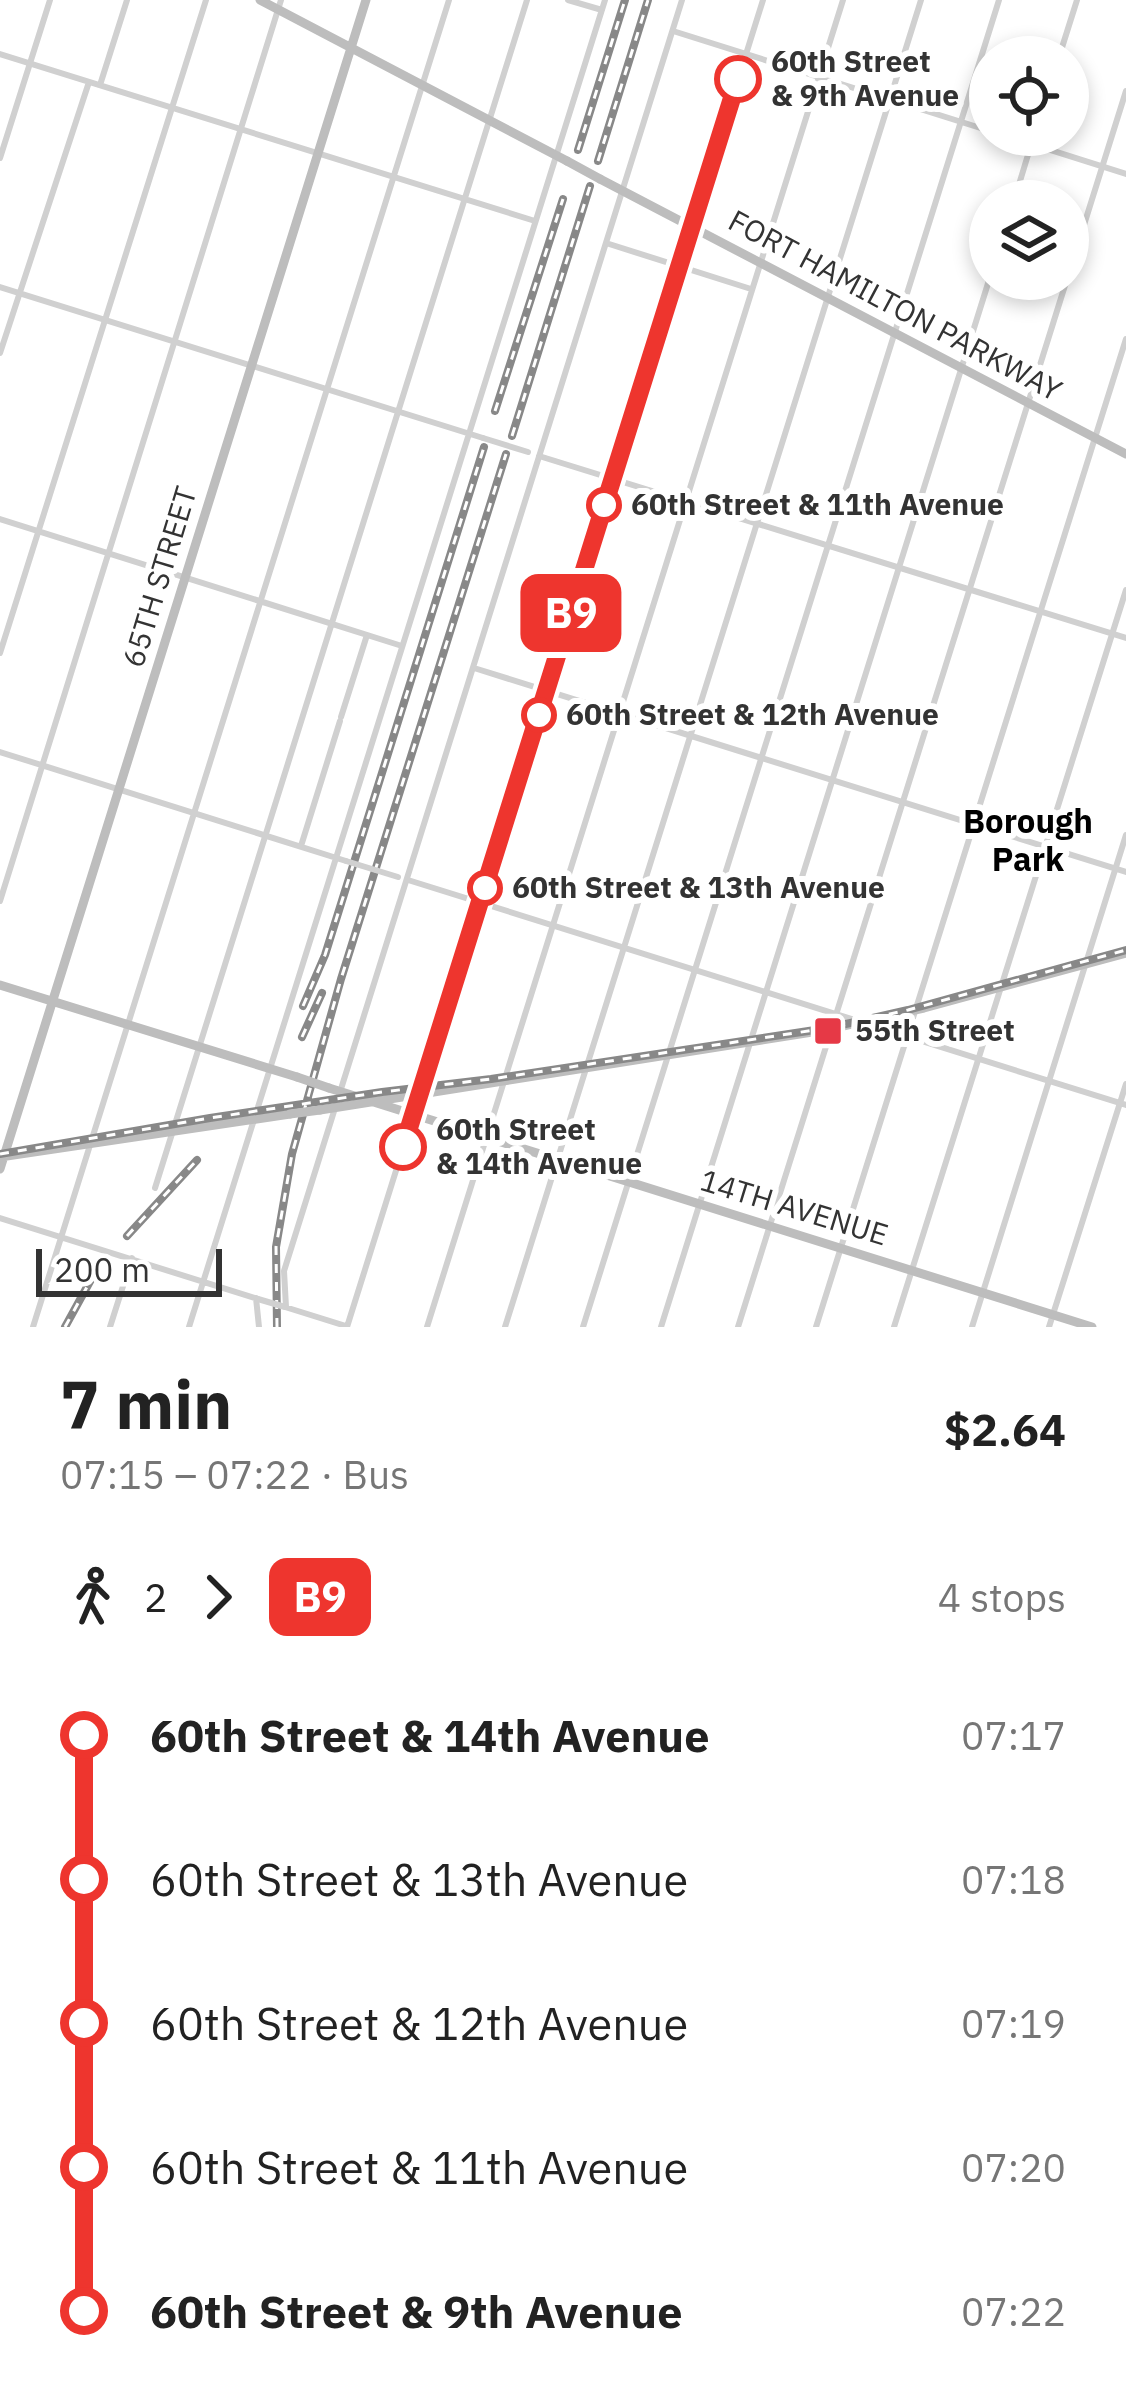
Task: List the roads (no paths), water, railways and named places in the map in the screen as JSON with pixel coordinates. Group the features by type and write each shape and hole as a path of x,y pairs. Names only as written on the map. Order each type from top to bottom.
{"main road":[{"name":"FORT HAMILTON PARKWAY","path":"260,0 280,5 351,48 1126,454"},
{"name":"65TH STREET","path":"0,1169 366,0"},
{"path":"2,1156 832,1029 1126,953"},
{"name":"14TH AVENUE","path":"0,985 1092,1327"}],"street":[{"path":"0,158 50,0"},
{"path":"100,85 127,0"},
{"path":"0,653 206,0"},
{"path":"33,1327 449,0"},
{"path":"155,1188 527,0"},
{"path":"568,0 602,10"},
{"path":"189,1327 536,221 562,158 605,0"},
{"path":"285,1307 284,1271 334,1108 334,1089 474,668 606,243 618,188 682,0"},
{"path":"0,1218 348,1327 763,0"},
{"path":"428,1327 843,0"},
{"path":"505,1327 921,0"},
{"path":"583,1327 999,0"},
{"path":"1066,36 1077,0"},
{"path":"0,901 280,5"},
{"path":"673,32 969,124"},
{"path":"0,54 536,221"},
{"path":"0,352 89,81"},
{"path":"1089,209 1126,91"},
{"path":"1075,156 1126,174"},
{"path":"606,243 753,289"},
{"path":"0,286 1126,638"},
{"path":"661,1327 983,300"},
{"path":"739,1327 1061,300"},
{"path":"816,1327 1126,339"},
{"path":"0,519 403,646"},
{"path":"894,1327 1126,590"},
{"path":"301,846 367,634"},
{"path":"474,668 1126,872"},
{"path":"0,752 1123,1104"},
{"path":"972,1327 1126,835"},
{"path":"1049,1327 1126,1084"},
{"path":"110,1327 131,1258"},
{"path":"257,1299 259,1327"}],"railway":[{"path":"578,150 625,0"},
{"path":"598,161 648,0"},
{"path":"512,436 590,186"},
{"path":"495,411 563,199"},
{"path":"303,1006 325,955 484,447"},
{"path":"277,1327 276,1247 292,1154 341,979 506,454"},
{"path":"0,1154 210,1118 828,1028 1126,950"},
{"path":"302,1037 322,993"},
{"path":"127,1236 197,1160"},
{"path":"65,1327 93,1276"}],"place":[{"name":"60th Street & 9th Avenue","path":"738,79"},
{"name":"60th Street & 11th Avenue","path":"604,505"},
{"name":"60th Street & 12th Avenue","path":"539,715"},
{"name":"60th Street & 13th Avenue","path":"485,888"},
{"name":"55th Street","path":"828,1031"},
{"name":"60th Street & 14th Avenue","path":"403,1147"}],"district":[{"name":"Borough Park","path":"1028,840"}]}
